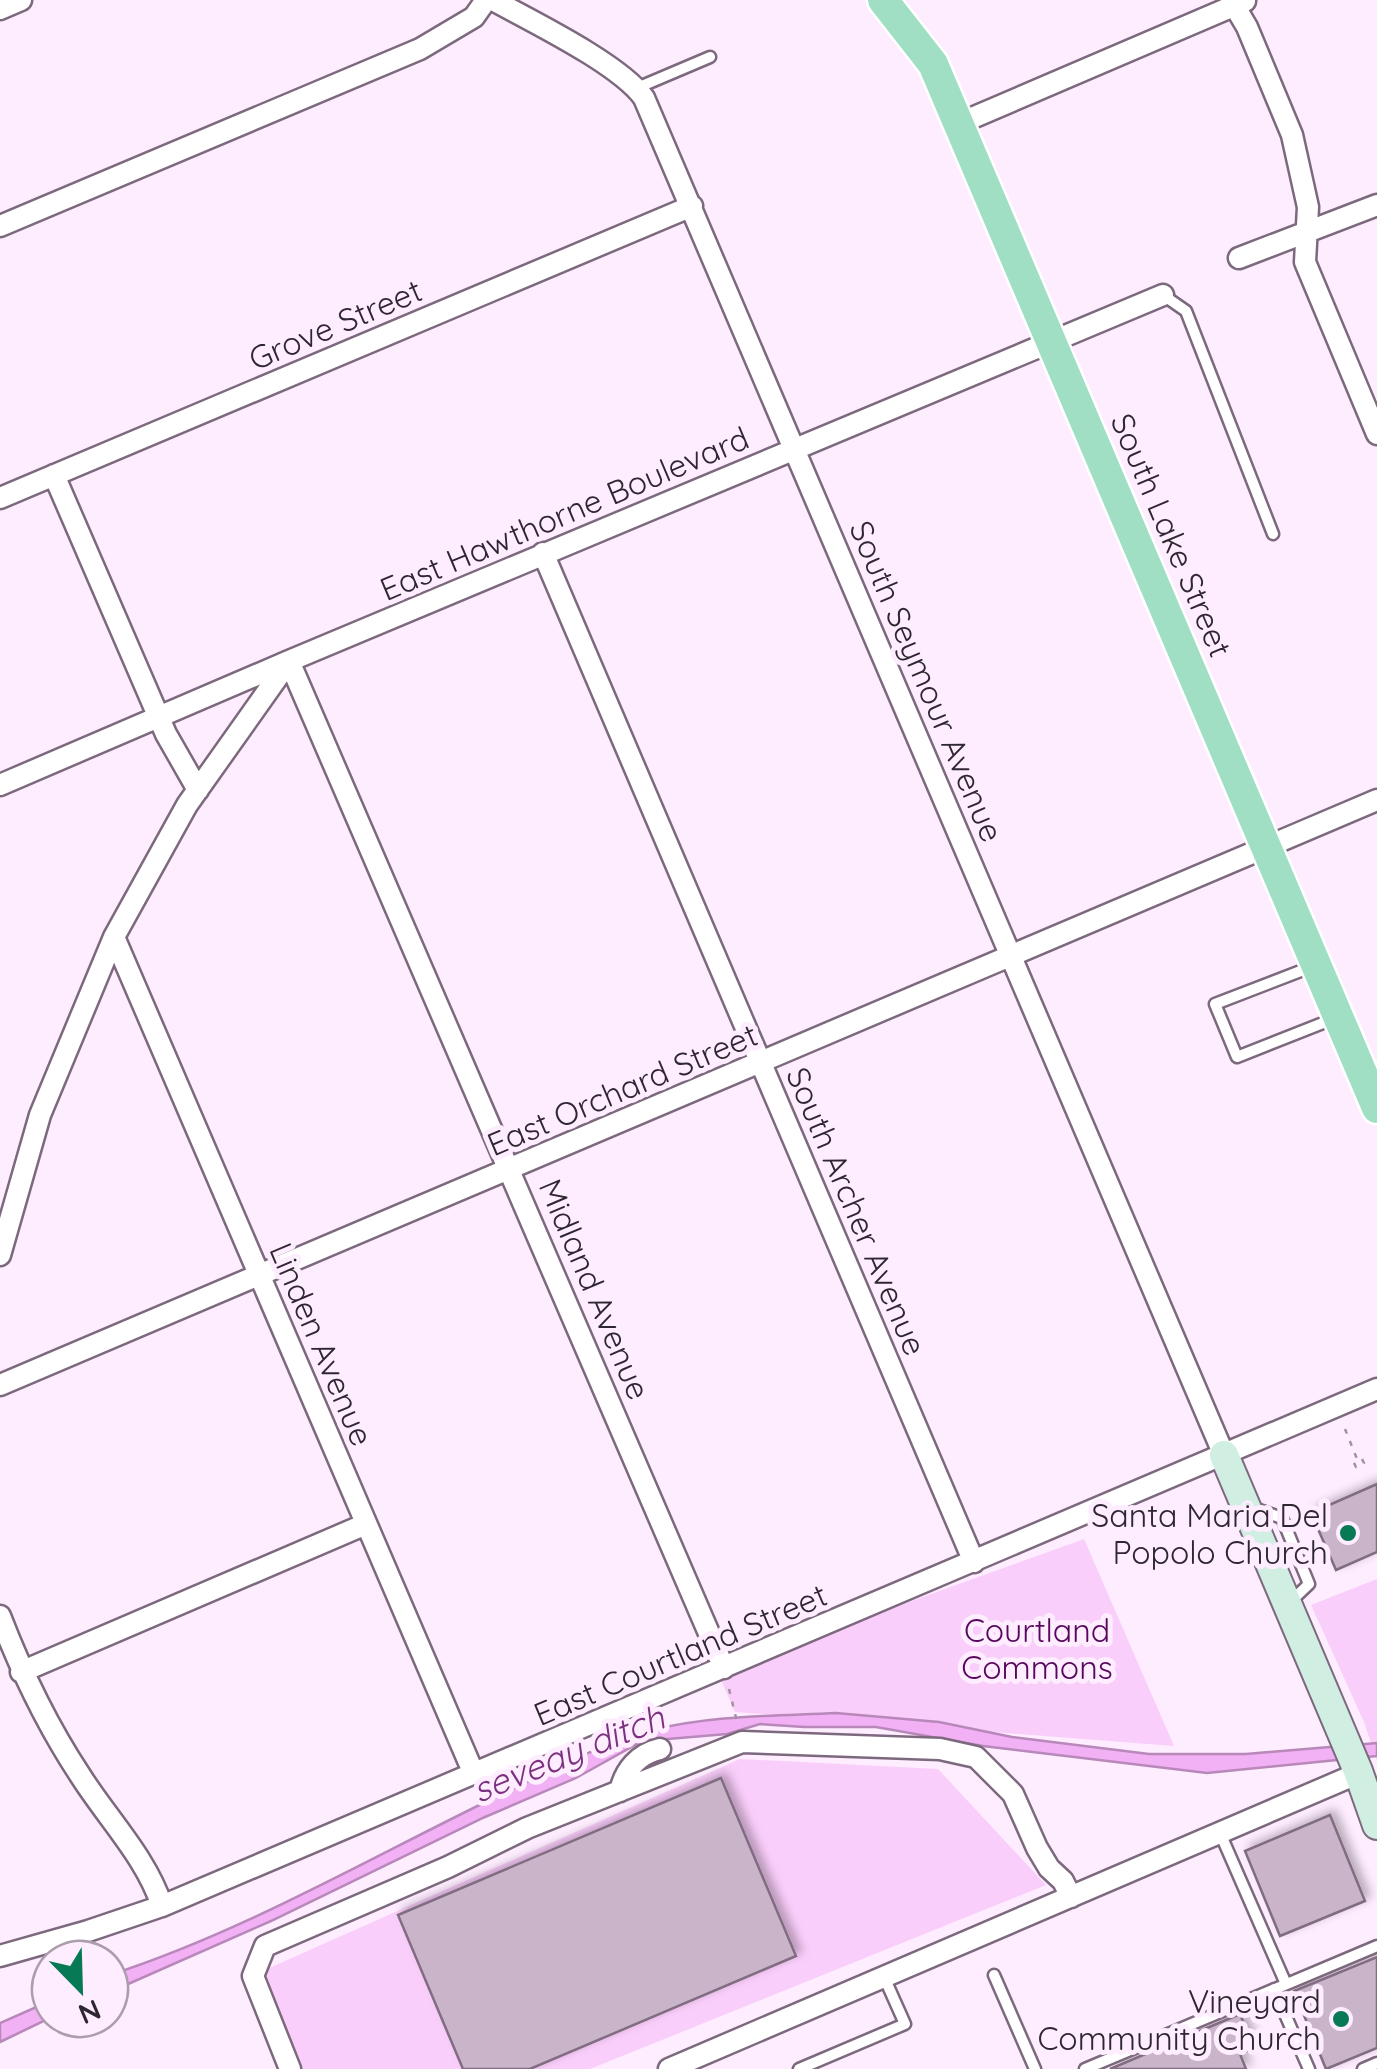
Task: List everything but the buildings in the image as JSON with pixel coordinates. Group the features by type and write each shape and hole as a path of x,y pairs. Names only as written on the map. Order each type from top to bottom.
{"main road":[{"name":"South Lake Street","path":"882,0 933,64 1377,1108"}],"street":[{"path":"0,9 21,0"},
{"path":"0,226 420,49 474,17 489,0 552,32 637,88"},
{"path":"958,124 1237,2 1292,134 1308,207 1304,262 1377,434"},
{"name":"South Seymour Avenue","path":"637,88 692,206 1224,1455"},
{"path":"1239,258 1377,204"},
{"name":"Grove Street","path":"0,498 692,206"},
{"name":"East Hawthorne Boulevard","path":"0,785 1163,295"},
{"path":"54,475 183,768 198,790"},
{"name":"South Archer Avenue","path":"543,553 974,1562"},
{"path":"0,1256 40,1114 114,937 198,790 289,661"},
{"name":"Midland Avenue","path":"289,661 724,1668"},
{"name":"East Orchard Street","path":"0,1386 1377,800"},
{"name":"Linden Avenue","path":"114,937 474,1774"},
{"name":"East Courtland Street","path":"0,1956 88,1932 162,1906 1377,1389"},
{"path":"1224,1455 1359,1772 1377,1824"},
{"path":"22,1672 366,1524"},
{"path":"0,1616 43,1715 151,1879 162,1906"},
{"path":"290,2069 253,1976 265,1946 448,1868 528,1828 742,1742 940,1750 976,1757 1013,1794 1037,1848 1049,1868 1064,1880 1071,1897"},
{"path":"620,1791 624,1776 635,1762 660,1748"},
{"path":"669,2069 1359,1772"}],"lane":[{"path":"637,88 710,57"},
{"path":"1163,295 1186,311 1273,534"},
{"path":"1316,964 1215,1004 1238,1057 1338,1017"},
{"path":"1220,1833 1309,2069"},
{"path":"1085,2069 1377,1946"},
{"path":"994,1976 1035,2069"},
{"path":"799,2069 904,2024 884,1977"},
{"path":"1363,2069 1377,2063"}],"path":[{"path":"1344,1429 1357,1459"},
{"path":"729,1689 742,1742"}],"green space":[{"name":"Courtland Commons","path":"1084,1539 1174,1746 735,1712 717,1671"},
{"path":"1377,1579 1377,1761 1364,1722 1311,1605"},
{"path":"740,1759 938,1769 1046,1885 590,2069 301,2069 258,1973"}],"shaded area":[{"path":"836,1713 939,1722 1012,1737 1149,1754 1246,1754 1377,1743 1377,1756 1207,1773 983,1746 876,1727 760,1724 727,1734 656,1740 637,1744 576,1778 130,1983 130,1968 260,1915 574,1760 648,1731 742,1717"},
{"path":"30,2010 30,2028 0,2042 0,2023"}],"place":[{"name":"Santa Maria Del Popolo Church","path":"1348,1533"},
{"name":"Vineyard Community Church","path":"1341,2019"}],"water label":[{"name":"seveay ditch","path":"568,1753"}]}
